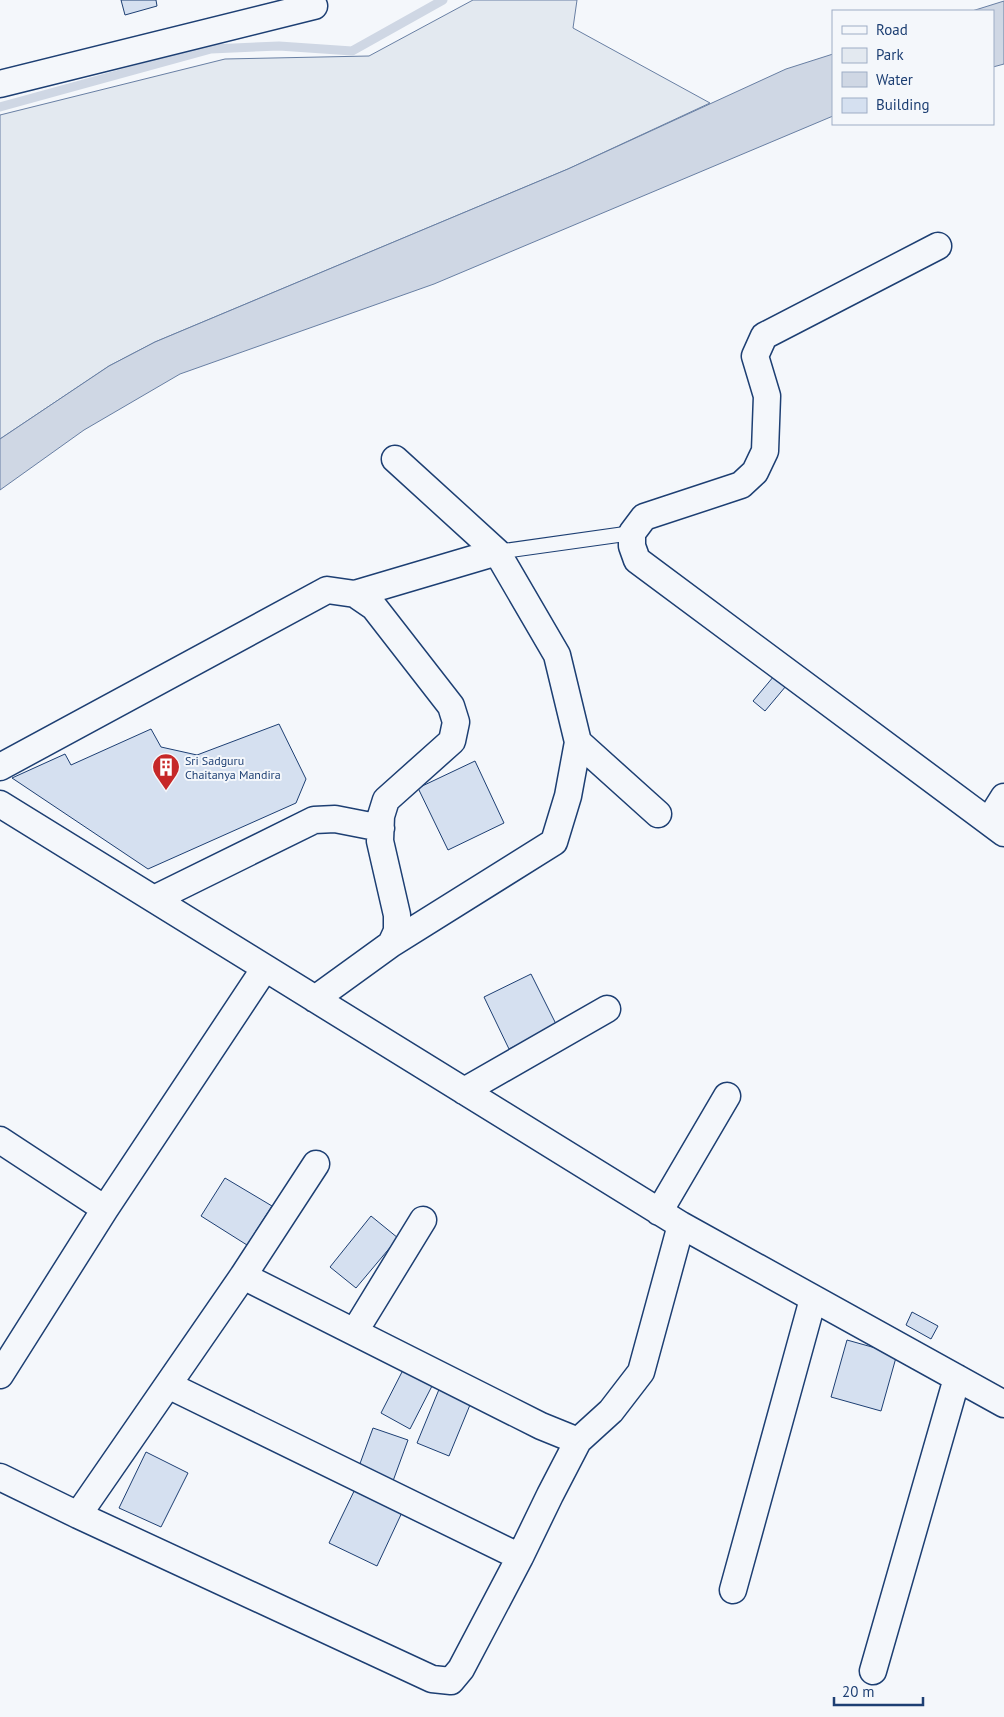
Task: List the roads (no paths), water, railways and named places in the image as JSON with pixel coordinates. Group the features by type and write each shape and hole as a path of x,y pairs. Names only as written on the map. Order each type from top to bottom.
{"street":[{"path":"0,84 314,6 308,0"},
{"path":"938,246 764,336 755,356 767,396 765,451 756,472 741,485 644,518 632,533 632,546 638,560 996,827 1004,797"},
{"path":"315,999 391,944 554,842 568,796 578,742 557,655 497,552 395,459"},
{"path":"0,767 327,590 355,594 497,552"},
{"path":"355,594 374,607 451,706 456,722 452,741 386,800 381,816 380,840 397,915 397,931 391,944"},
{"path":"578,742 658,814"},
{"path":"0,804 659,1212 1004,1404"},
{"path":"154,899 314,820 335,819 381,828"},
{"path":"0,1374 105,1208 265,968"},
{"path":"464,1091 607,1009"},
{"path":"659,1212 727,1096"},
{"path":"0,1140 105,1208"},
{"path":"78,1515 243,1276 316,1164"},
{"path":"355,1331 424,1220"},
{"path":"0,1477 432,1679 451,1681 461,1669 578,1441 611,1411 641,1372 681,1225"},
{"path":"243,1276 541,1426 578,1441"},
{"path":"733,1590 813,1299"},
{"path":"873,1671 957,1378"},
{"path":"168,1385 520,1557"}],"lane":[{"path":"497,552 632,533"}],"water":[{"path":"1004,1 1004,64 994,67 994,10 975,10"},
{"path":"832,54 832,116 434,284 180,374 84,430 0,490 0,439 109,366 155,342 568,169 786,69"}],"waterway":[{"path":"0,107 211,49 279,46 352,51 443,0"}],"place":[{"name":"Sri Sadguru Chaitanya Mandira","path":"166,791"}]}
